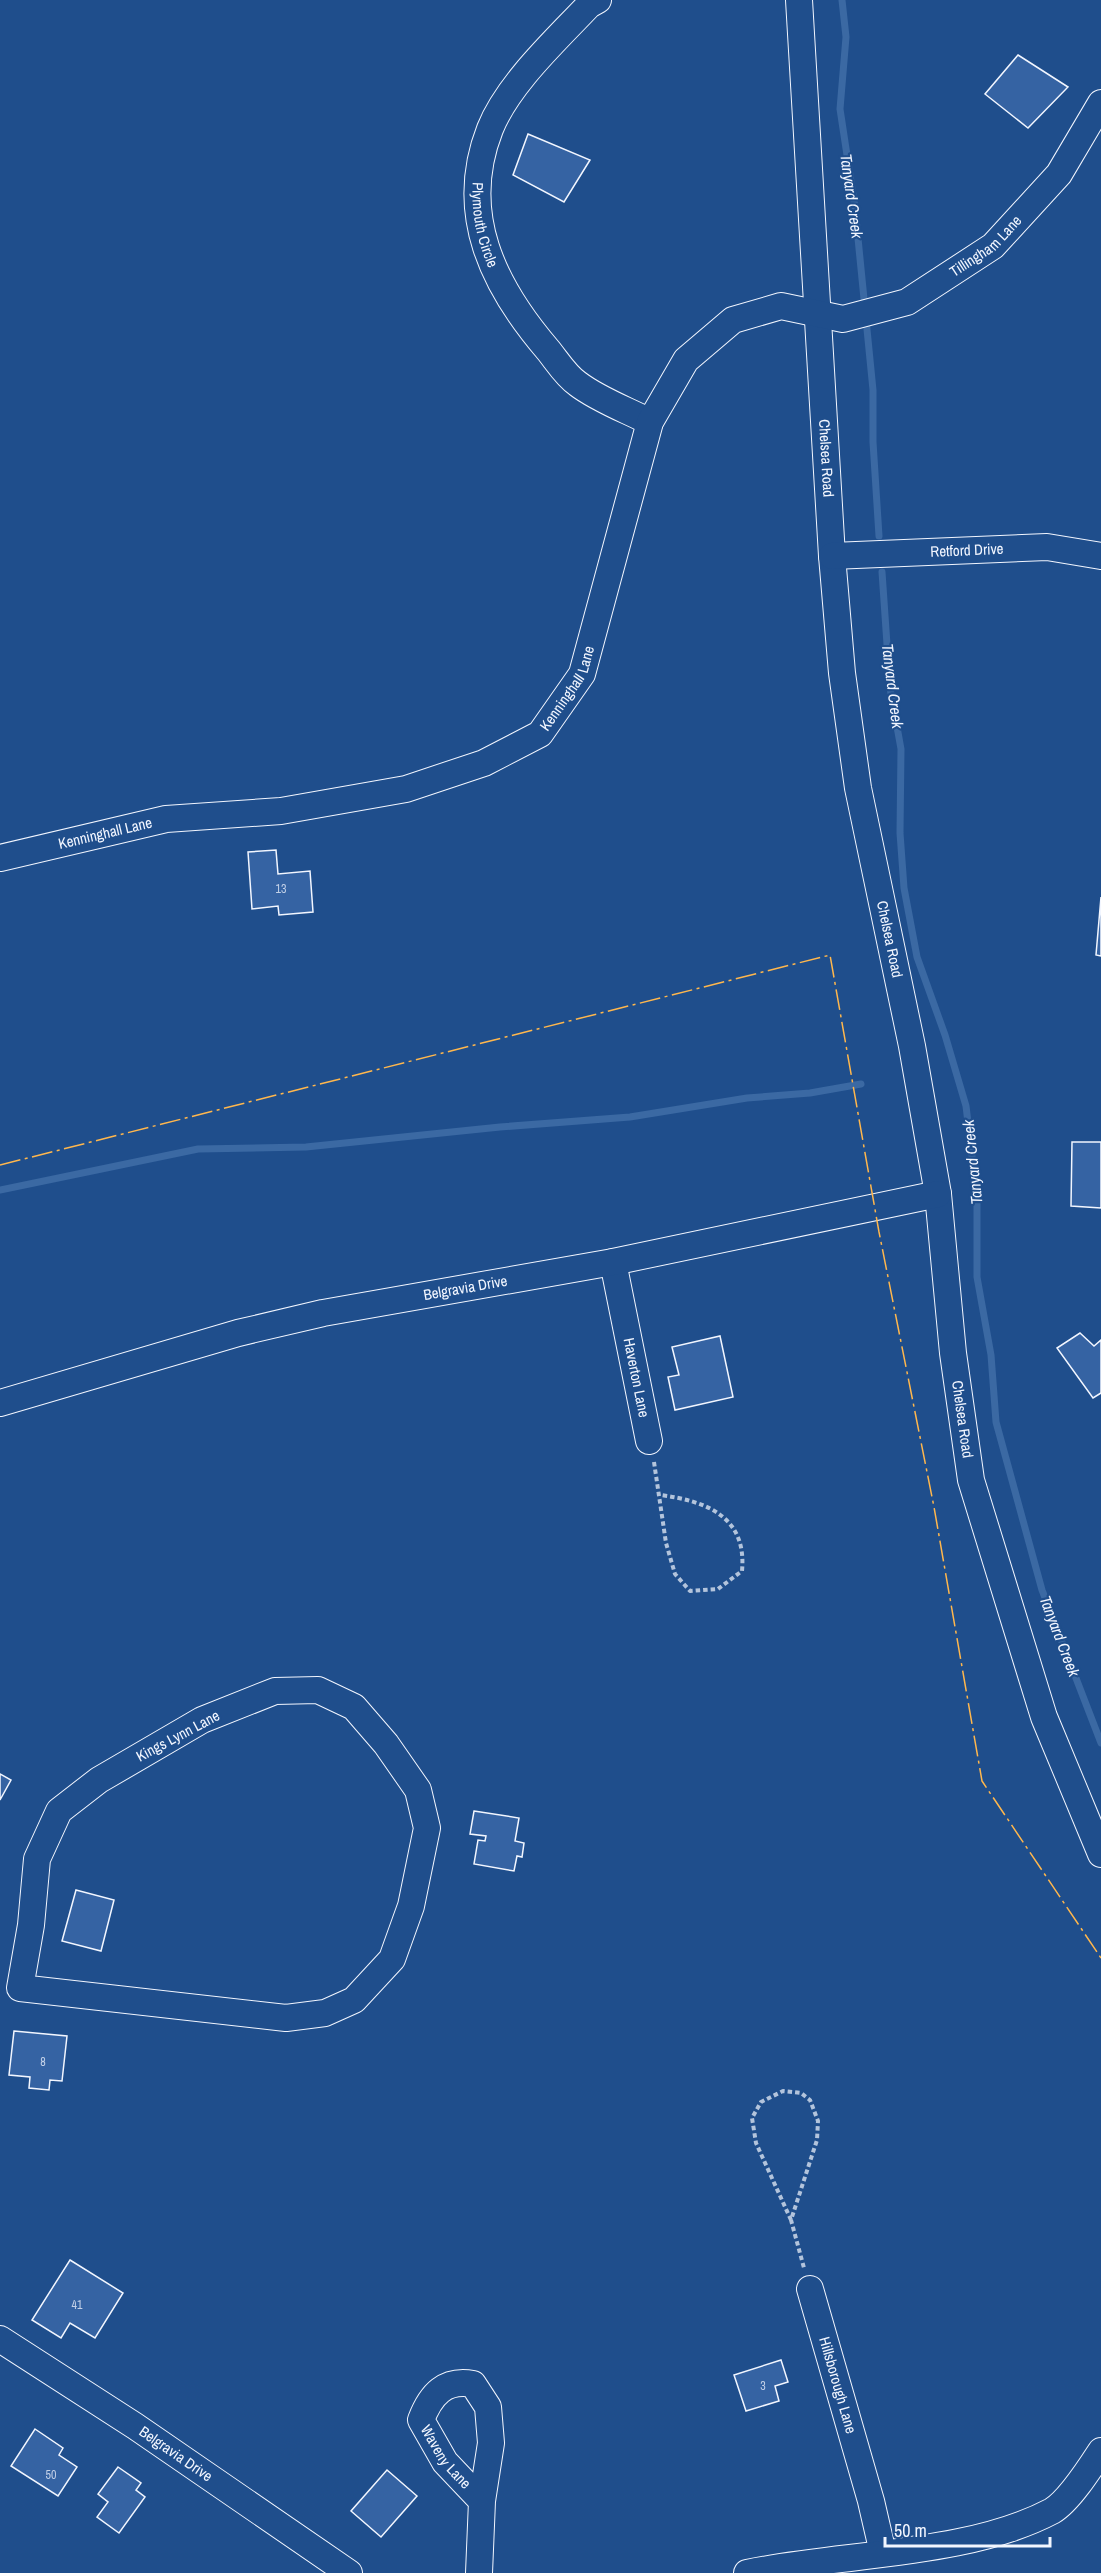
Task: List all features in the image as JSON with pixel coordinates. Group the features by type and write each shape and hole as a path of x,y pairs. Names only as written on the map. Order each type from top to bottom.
{"street":[{"name":"Plymouth Circle","path":"598,0 589,5 522,78 490,128 477,176 479,229 499,281 536,336 577,384 650,422"},
{"name":"Chelsea Road","path":"799,0 806,140 831,318 832,556 842,674 858,788 912,1046 938,1194 953,1353 971,1480 1044,1717 1101,1854"},
{"name":"Tillingham Lane","path":"831,318 907,302 993,246 1059,174 1101,103"},
{"name":"Kenninghall Lane","path":"0,858 166,819 281,811 406,789 484,763 540,734 582,674 650,422 686,360 733,320 781,306 831,318"},
{"name":"Retford Drive","path":"832,556 1047,547 1101,556"},
{"name":"Belgravia Drive","path":"0,1403 238,1333 323,1312 613,1262 938,1194"},
{"name":"Haverton Lane","path":"613,1262 649,1440"},
{"name":"Kings Lynn Lane","path":"318,1690 354,1707 386,1744 418,1790 427,1828 411,1906 392,1959 354,2000 326,2013 286,2018 10,1988 31,1925 37,1859 59,1811 99,1780 202,1720 275,1691 318,1690"},
{"name":"Hillsborough Lane","path":"810,2289 871,2501 883,2553"},
{"name":"Belgravia Drive","path":"0,2339 135,2426 350,2573"},
{"path":"747,2573 982,2538 1054,2510 1085,2476 1101,2451"},
{"name":"Waveny Lane","path":"479,2573 482,2501"}],"path":[{"name":"Haverton Lane","path":"649,1440 660,1495 666,1543 675,1574 690,1591 718,1589 742,1571 744,1550 733,1526 709,1507 685,1498 660,1495"},
{"path":"791,2220 817,2140 818,2121 810,2100 801,2093 783,2091 761,2102 752,2118 756,2143 791,2220 810,2289"}],"building":[{"path":"1018,55 1068,87 1028,128 985,94"},
{"path":"528,134 590,160 564,202 513,175"},
{"path":"276,850 278,874 310,871 313,912 279,915 278,906 252,909 248,852"},
{"path":"1101,897 1101,956 1096,955"},
{"path":"1072,1142 1101,1142 1101,1208 1071,1206"},
{"path":"1080,1333 1094,1346 1101,1340 1101,1393 1093,1398 1057,1348"},
{"path":"720,1336 733,1397 675,1410 668,1377 679,1375 672,1347"},
{"path":"0,1774 11,1780 0,1800"},
{"path":"474,1811 519,1818 515,1841 524,1843 522,1857 517,1856 514,1871 474,1864 478,1840 485,1841 486,1836 470,1834"},
{"path":"76,1890 114,1900 101,1951 62,1941"},
{"path":"14,2031 67,2036 62,2081 50,2080 49,2090 29,2088 30,2077 9,2075"},
{"path":"70,2260 123,2293 95,2338 70,2323 61,2338 32,2320"},
{"path":"781,2360 788,2382 775,2386 779,2401 746,2411 734,2375"},
{"path":"35,2429 63,2448 59,2455 77,2467 58,2496 11,2466"},
{"path":"118,2467 141,2483 136,2490 145,2497 119,2533 97,2517 108,2502 98,2494"},
{"path":"387,2470 417,2496 381,2537 351,2511"}],"waterway":[{"name":"Tanyard Creek","path":"842,0 846,37 840,109 855,208 873,390 873,442 879,536"},
{"name":"Tanyard Creek","path":"882,572 890,688 901,749 900,833 904,888 917,957 945,1035 966,1106 977,1198 977,1277 991,1355 996,1422 1042,1590 1101,1743"},
{"path":"0,1190 198,1149 306,1147 500,1127 630,1117 747,1098 810,1093 861,1084"}],"power":[{"path":"0,1165 830,955 879,1232 934,1507 982,1781 1101,1958"}]}
